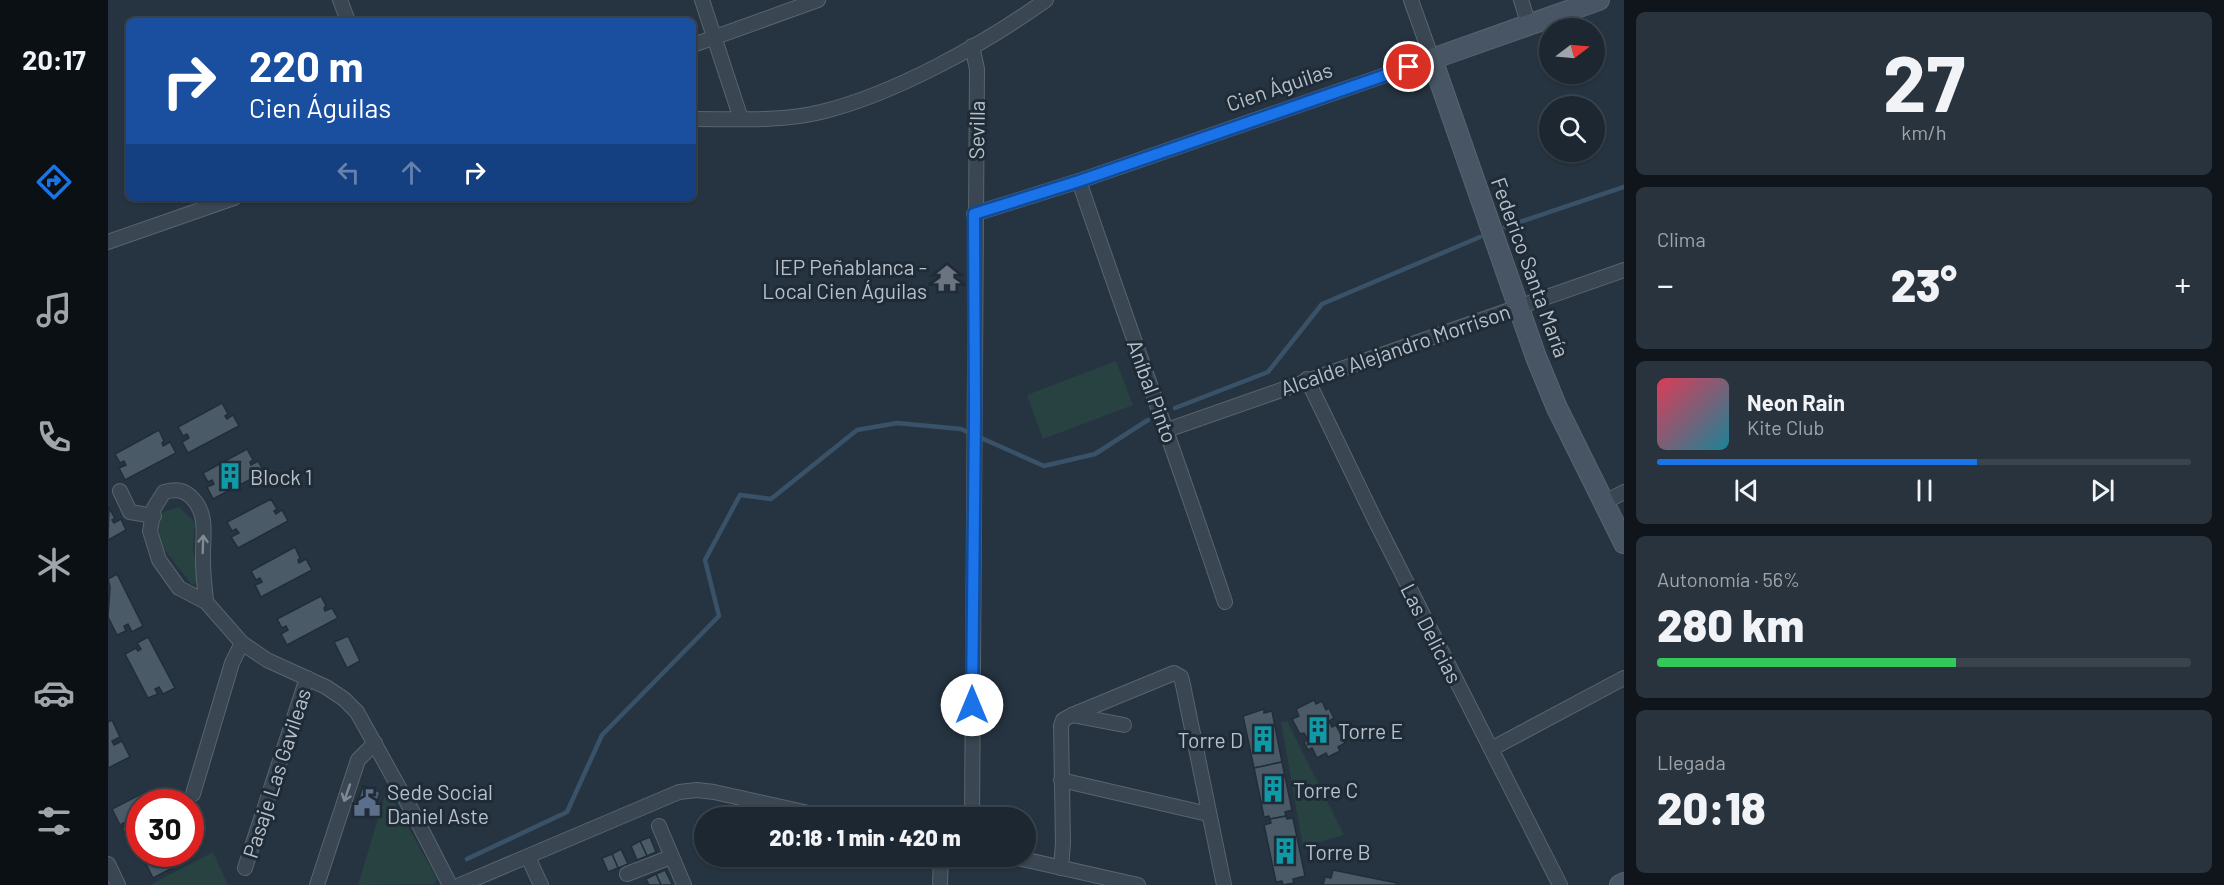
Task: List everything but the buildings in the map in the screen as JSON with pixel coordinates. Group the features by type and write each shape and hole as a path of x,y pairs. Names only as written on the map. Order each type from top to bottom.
{"street":[{"path":"340,0 347,18"},
{"path":"702,0 741,119"},
{"path":"696,44 818,0"},
{"path":"696,119 785,118 821,112 875,94 972,46 1046,0"},
{"name":"Federico Santa María","path":"1411,0 1517,306 1557,408 1624,543"},
{"path":"1521,0 1529,25"},
{"name":"Cien Águilas","path":"974,214 1079,181 1599,0"},
{"name":"Sevilla","path":"972,46 977,69 974,214 972,807"},
{"name":"Aníbal Pinto","path":"1079,181 1225,602"},
{"path":"108,242 225,201"},
{"name":"Alcalde Alejandro Morrison","path":"1167,430 1624,270"},
{"name":"Las Delicias","path":"1307,380 1376,522 1560,885"},
{"path":"206,602 202,559 204,523 199,506 188,494 176,489 164,492 154,508 150,531 159,560 179,588 206,602 242,643 267,660 326,687 344,699 357,712 450,885"},
{"path":"120,491 130,512 154,516"},
{"path":"1605,502 1624,492"},
{"path":"194,789 231,663 242,643"},
{"path":"1061,868 1063,843 1061,726 1063,720 1071,714 1169,674 1178,674 1184,685 1224,885"},
{"name":"Pasaje Las Gavileas","path":"245,868 307,678"},
{"path":"1491,749 1624,678"},
{"path":"1071,714 1124,725"},
{"path":"317,885 358,760 375,744"},
{"path":"1061,780 1208,814"},
{"path":"460,885 679,792 697,790 714,792 782,807"},
{"path":"659,826 684,885"},
{"path":"528,857 541,885"},
{"path":"627,874 671,857"},
{"path":"1036,862 1138,885"},
{"path":"108,864 118,885"},
{"path":"940,885 941,867"},
{"path":"1620,885 1624,883"}],"green space":[{"path":"1116,361 1133,405 1043,439 1027,395"},
{"path":"179,507 195,522 193,549 199,581 192,585 164,549 158,527 163,512"},
{"path":"1287,721 1344,835 1303,847 1281,722"},
{"path":"387,789 437,879 434,884 358,885"},
{"path":"213,852 228,885 150,885 184,867 204,867 204,857"}],"waterway":[{"path":"1505,227 1624,187"},
{"path":"1175,408 1268,372 1322,304 1480,237"},
{"path":"467,859 567,812 602,735 719,616 705,560 740,495 771,499 857,430 897,423 961,429 1044,466 1095,454 1148,420"}],"place":[{"name":"IEP Peñablanca - Local Cien Águilas","path":"947,278"},
{"name":"Block 1","path":"230,476"},
{"name":"Torre E","path":"1318,730"},
{"name":"Torre D","path":"1263,739"},
{"name":"Torre C","path":"1273,789"},
{"name":"Sede Social Daniel Aste","path":"367,803"},
{"name":"Torre B","path":"1285,851"}],"route":[{"path":"972,705 975,414 974,214 1079,181 1409,67"}]}
